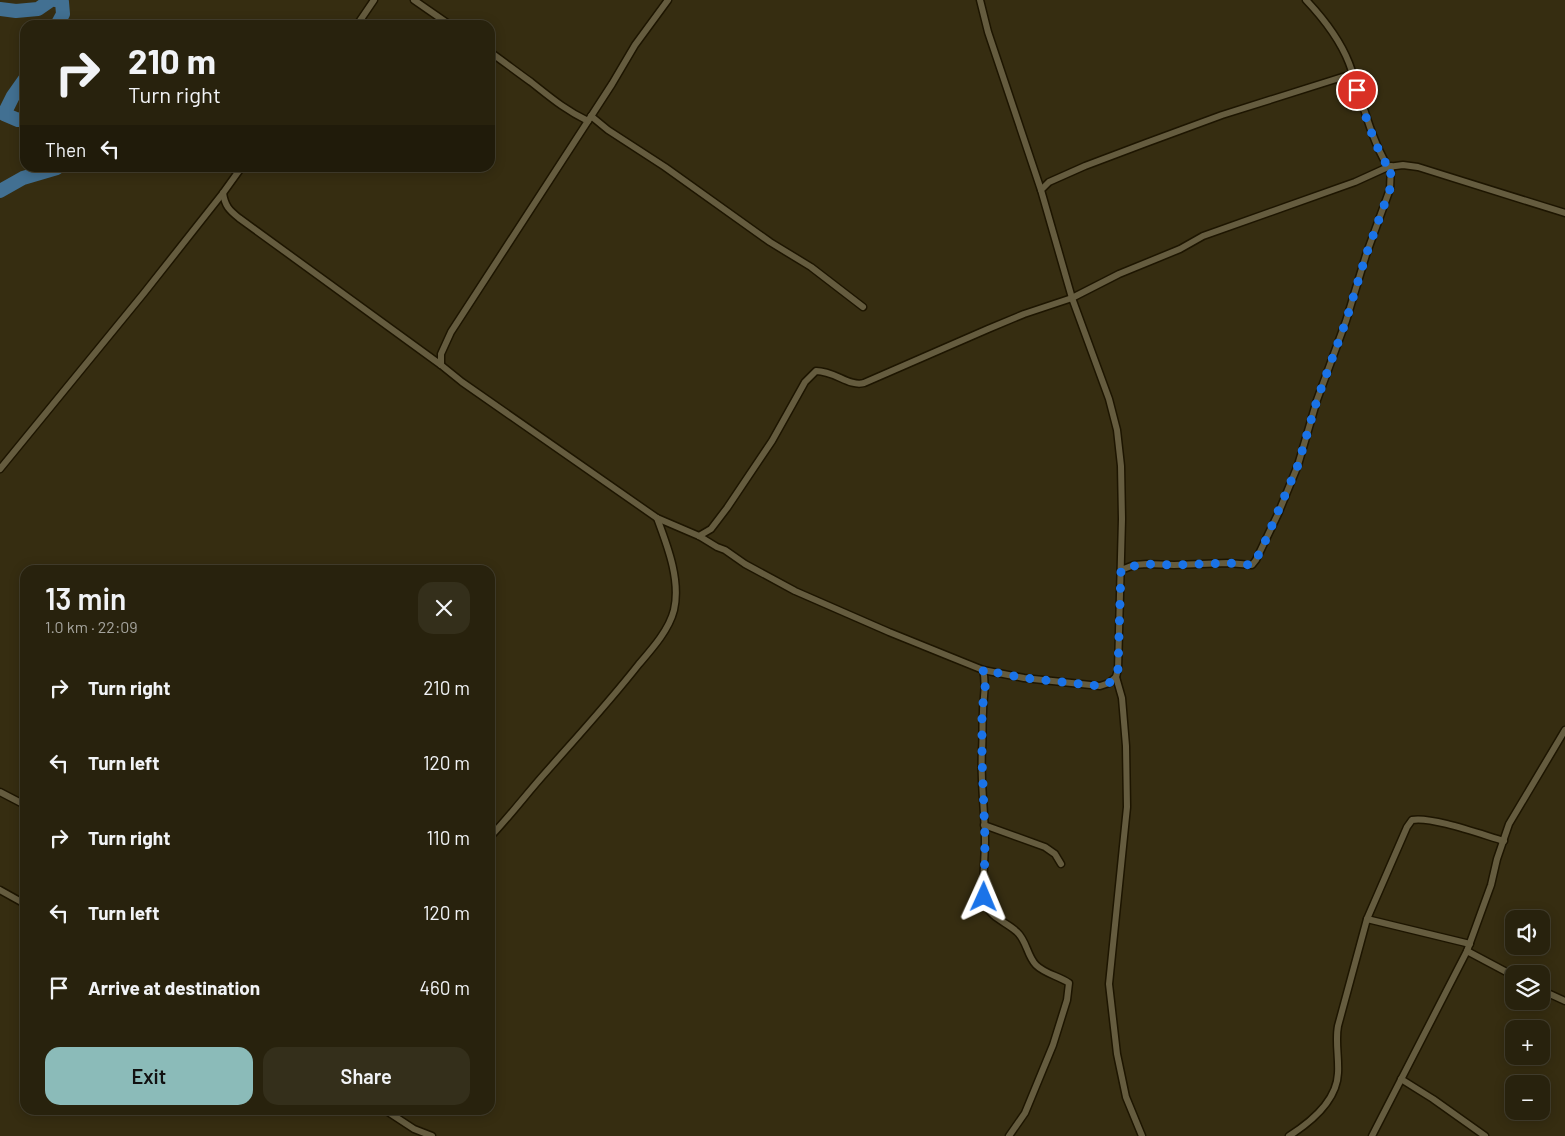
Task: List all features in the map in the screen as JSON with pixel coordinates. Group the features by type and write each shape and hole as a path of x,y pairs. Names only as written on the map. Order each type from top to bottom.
{"street":[{"path":"360,20 374,0"},
{"path":"414,0 443,20"},
{"path":"441,365 440,354 451,332 590,118 635,45 668,0"},
{"path":"980,0 988,32 1042,190 1072,298 1109,399 1117,430 1121,466 1121,570 1116,677 1122,698 1128,775 1127,807 1109,984 1117,1054 1124,1088 1142,1136"},
{"path":"1121,570 1147,564 1228,563 1252,565 1256,560 1278,514 1298,465 1317,400 1346,321 1366,255 1390,189 1390,167 1373,137 1343,51 1322,18 1306,0"},
{"path":"495,56 560,106 590,118 665,167 770,242 811,267 863,307"},
{"path":"1042,190 1049,182 1137,146 1222,115 1352,74"},
{"path":"699,536 710,529 727,508 772,440 805,382 816,371 832,373 854,384 864,383 1024,314 1072,298 1119,274 1180,249 1203,236 1355,182 1390,167 1403,165 1418,167 1565,212"},
{"path":"0,469 144,293 238,172"},
{"path":"223,193 224,202 239,218 462,382 657,518 699,536 795,591 983,670 1024,678 1100,686 1109,683 1116,677"},
{"path":"495,831 625,682 666,629 674,610 674,573 667,545 657,518"},
{"path":"983,670 986,680 982,711 984,897 986,907 991,913 1018,933 1024,940 1029,955 1036,965 1069,984 1068,1000 1053,1045 1024,1113 1009,1136"},
{"path":"1372,1136 1400,1079 1432,1023 1468,947 1491,885 1509,824 1565,730"},
{"path":"0,792 20,802"},
{"path":"1289,1136 1302,1128 1321,1110 1335,1091 1338,1075 1336,1038 1338,1026 1367,919 1407,827 1412,820 1419,818 1504,840"},
{"path":"984,825 1045,847 1055,854 1061,864"},
{"path":"0,890 20,901"},
{"path":"1367,919 1468,947 1505,970"},
{"path":"1550,994 1565,1001"},
{"path":"1400,1079 1433,1098 1485,1136"},
{"path":"393,1115 414,1129 432,1136"}],"waterway":[{"path":"0,9 16,11 38,9 51,0"},
{"path":"56,0 62,2 63,14 60,20"},
{"path":"20,86 4,114 20,119"},
{"path":"0,191 23,178 43,172"}],"route":[{"path":"984,897 985,839 982,797 982,711 986,680 983,670 1024,678 1100,686 1109,683 1116,677 1118,669 1121,570 1147,564 1199,565 1228,563 1252,565 1261,551 1296,469 1317,400 1346,321 1366,255 1390,189 1391,166 1388,167 1373,137 1357,90"}]}
